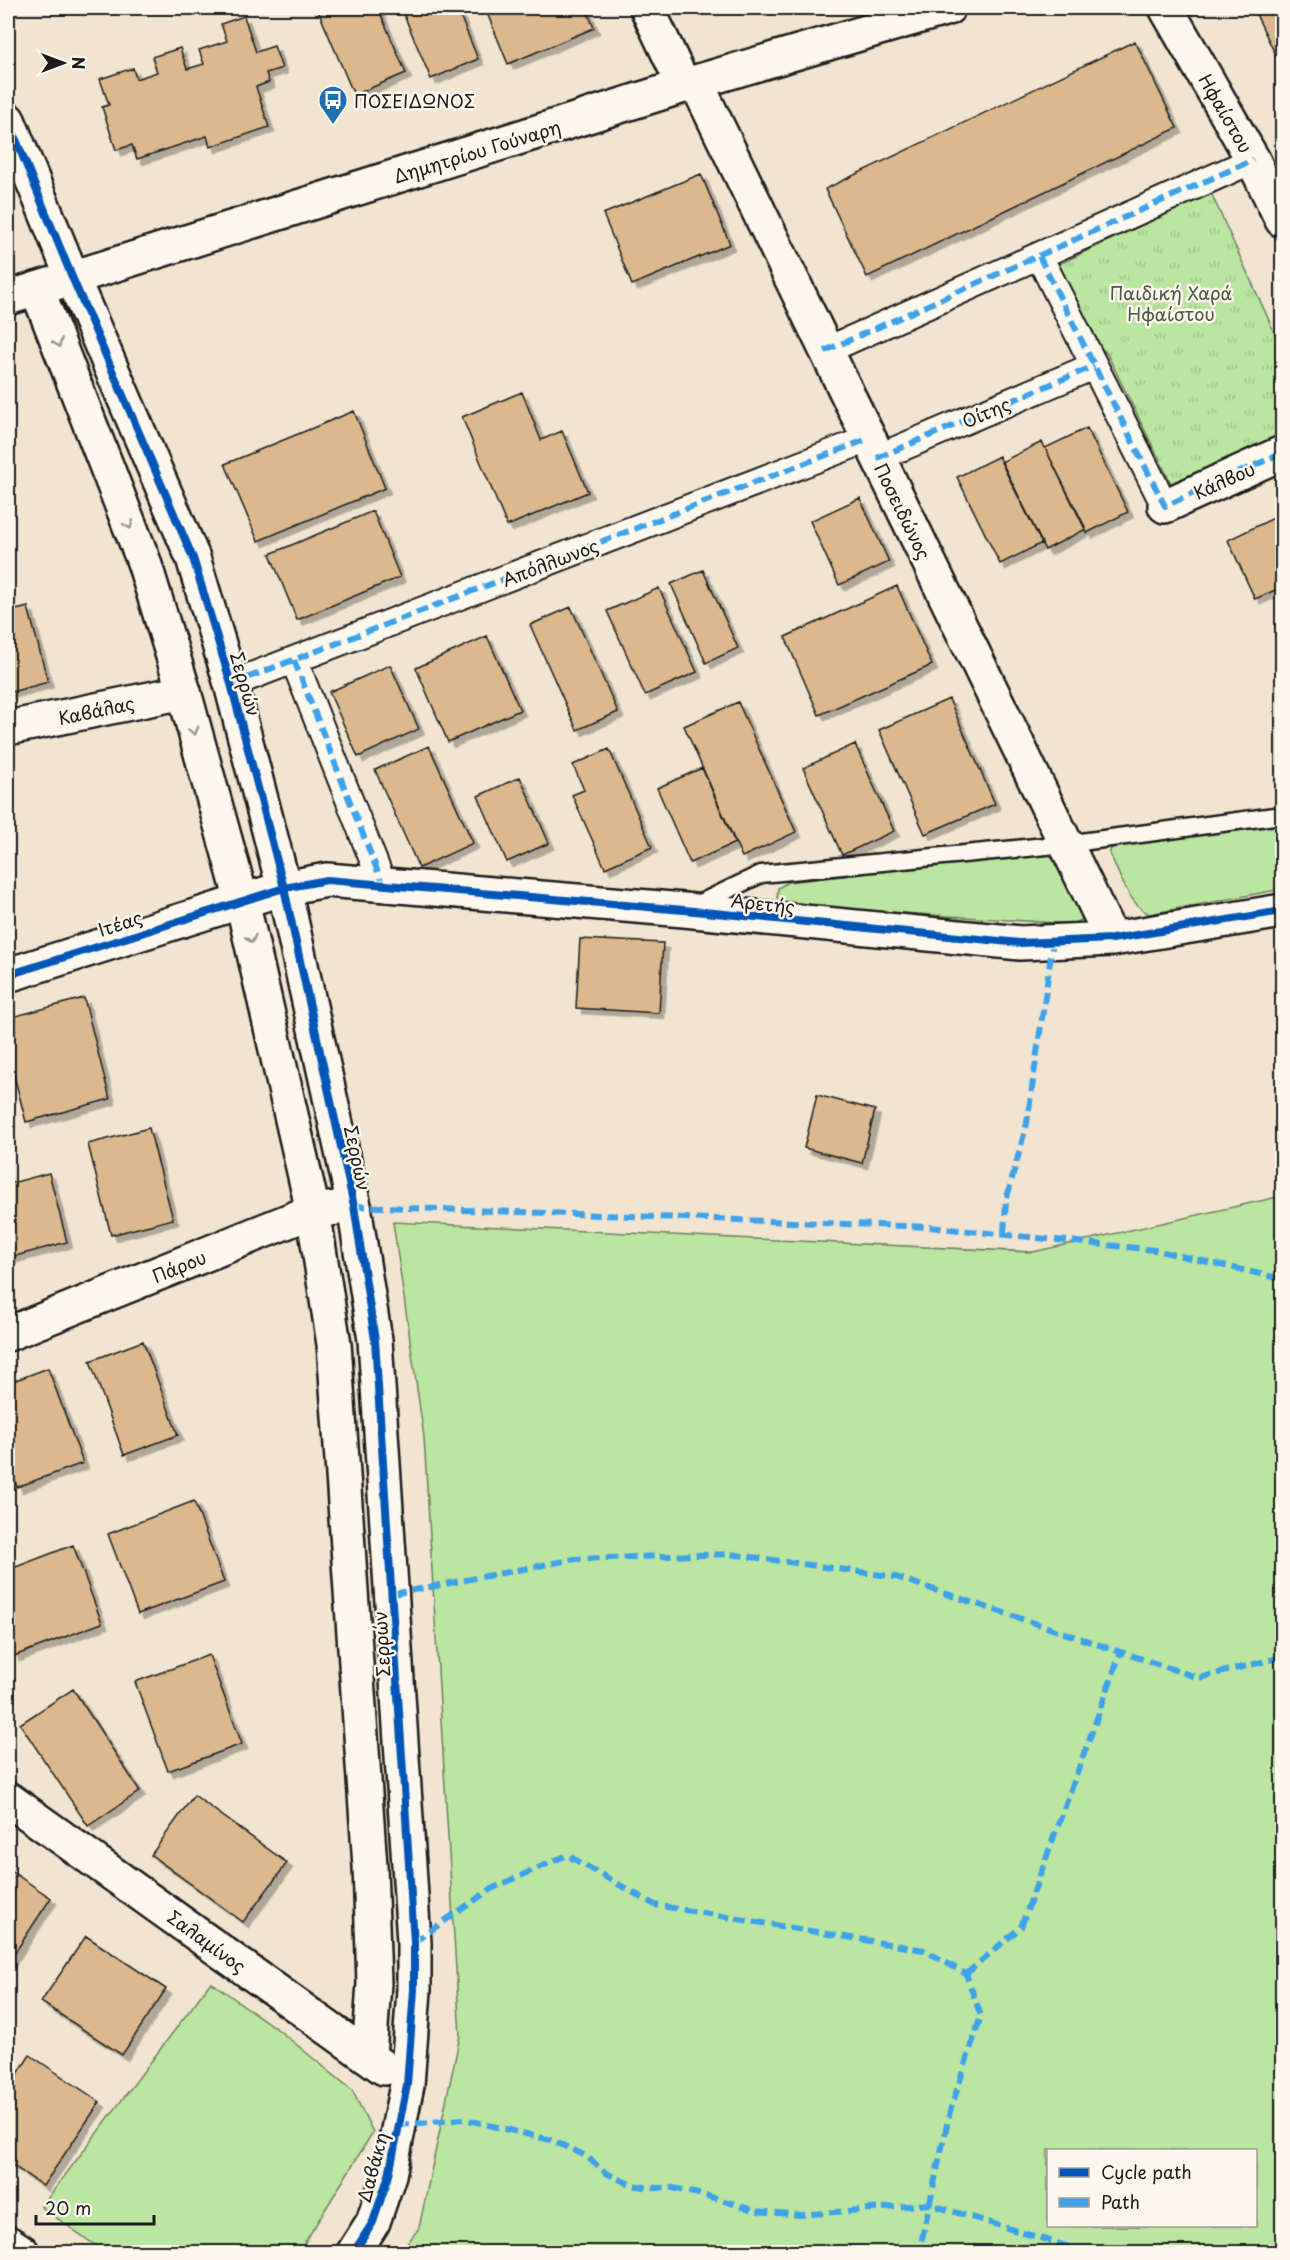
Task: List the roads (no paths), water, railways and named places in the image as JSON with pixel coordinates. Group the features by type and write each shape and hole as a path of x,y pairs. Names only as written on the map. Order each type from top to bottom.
{"street":[{"name":"Ποσειδώνος","path":"647,8 690,84 825,351 1112,939"},
{"name":"Δημητρίου Γούναρη","path":"22,293 690,84 948,8"},
{"name":"Ηφαίστου","path":"1166,8 1253,160 1282,220"},
{"name":"Σερρών","path":"8,120 72,277 193,558 231,684 284,888 354,1206 375,1340 414,1942 414,1990 407,2085"},
{"path":"825,351 1253,160"},
{"path":"1039,256 1165,506"},
{"name":"Σερρών","path":"22,293 144,562 184,692 242,901 313,1211 334,1344 370,1866 374,1983 369,2057"},
{"name":"Οίτης","path":"873,449 1094,366"},
{"name":"Απόλλωνος","path":"231,684 873,449"},
{"name":"Κάλβου","path":"1165,506 1282,453"},
{"path":"294,660 383,885"},
{"name":"Καβάλας","path":"8,728 184,692"},
{"name":"Αρετής","path":"242,901 284,888 327,880 684,910 1020,943 1112,939 1282,910"},
{"name":"Ιτέας","path":"8,975 242,901"},
{"name":"Πάρου","path":"8,1334 313,1211 354,1206"},
{"name":"Σαλαμίνος","path":"8,1799 407,2085"},
{"name":"Δαβάκη","path":"354,2253 373,2222 389,2175 407,2085"},
{"path":"8,2243 22,2253"}],"lane":[{"path":"684,910 761,874 1066,844 1282,815"}],"place":[{"name":"ΠΟΣΕΙΔΩΝΟΣ","path":"333,126"}],"park label":[{"name":"Παιδική Χαρά Ηφαίστου","path":"1171,302"}]}
